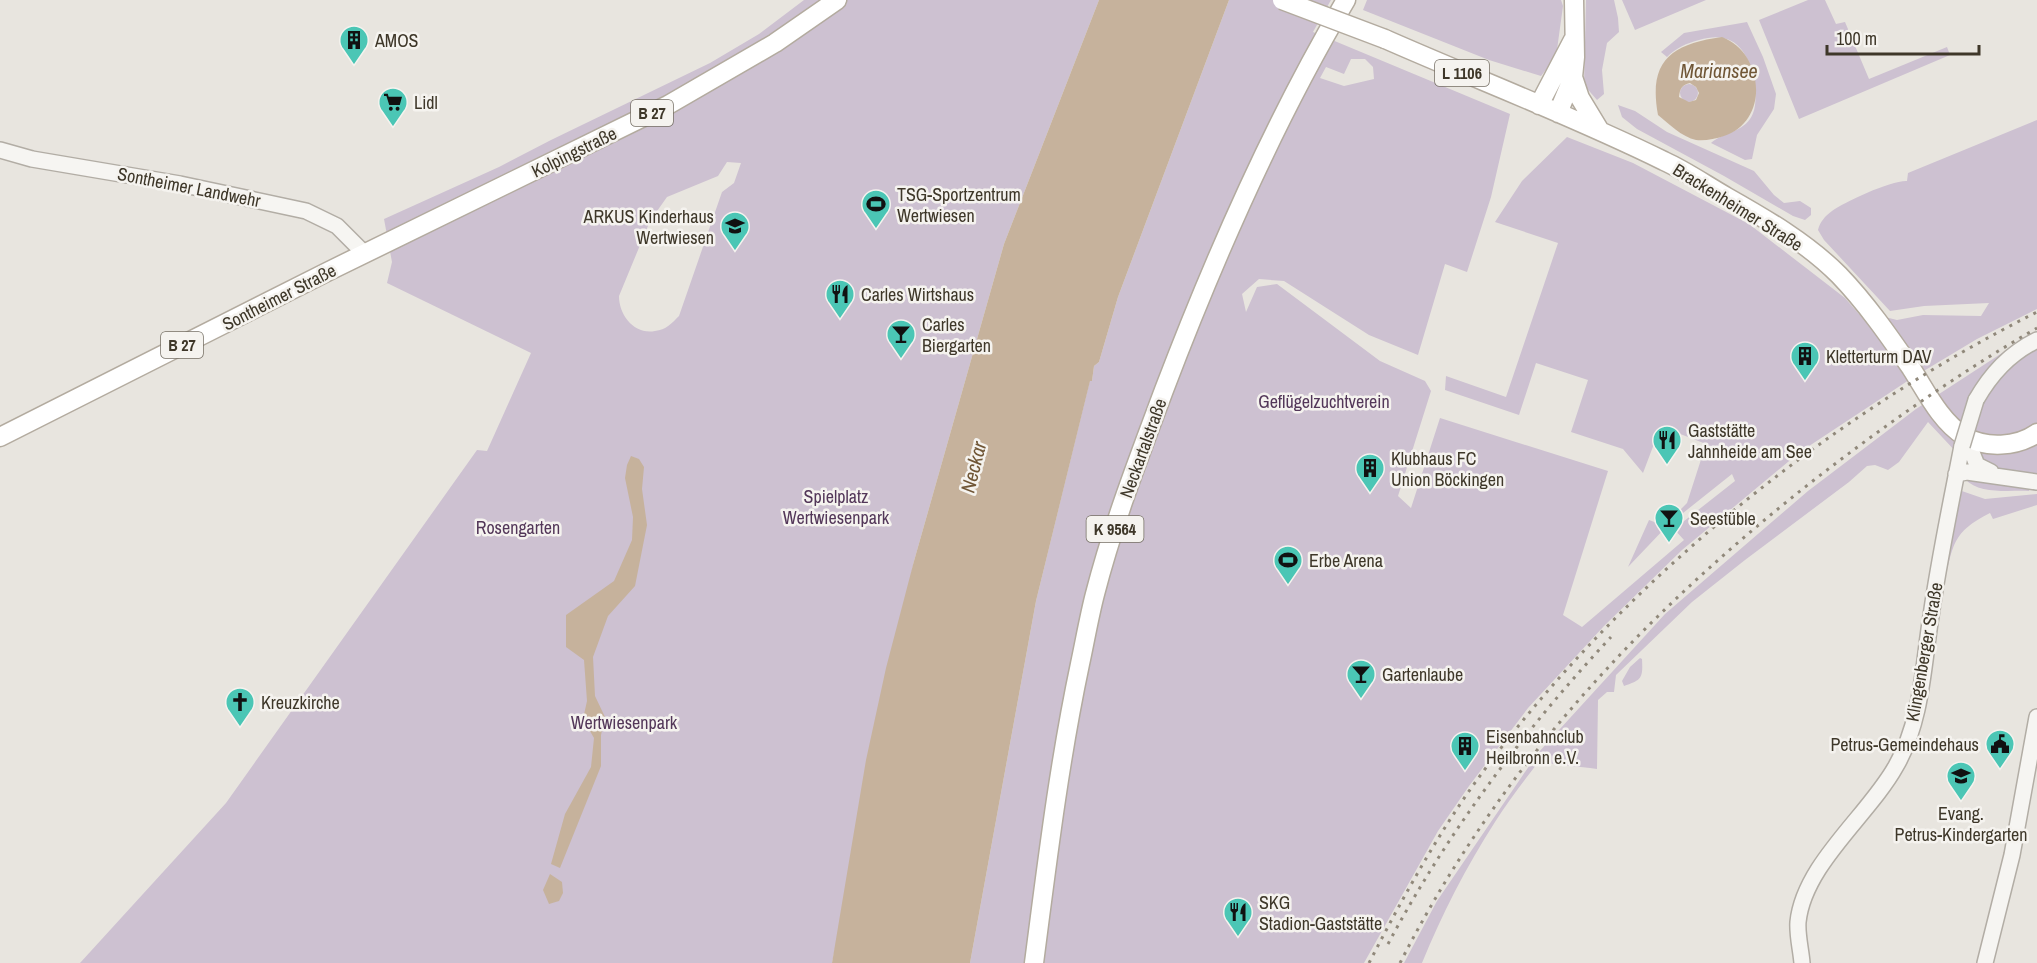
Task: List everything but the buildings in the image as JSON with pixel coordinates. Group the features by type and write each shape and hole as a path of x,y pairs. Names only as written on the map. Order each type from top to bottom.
{"main road":[{"name":"Kolpingstraße","path":"364,254 668,105 775,43 837,0"},
{"name":"Brackenheimer Straße","path":"1282,0 1385,39 1600,131 1666,162 1764,219 1799,242 1838,274 1874,316 1933,404 1963,436 1990,445 2014,443 2037,433"},
{"name":"Neckartalstraße","path":"1034,963 1052,818 1070,713 1095,594 1128,487 1197,303 1249,188 1308,67 1346,0"},
{"path":"1574,0 1573,77 1580,98 1600,131"},
{"path":"1539,105 1574,37"},
{"path":"1558,113 1573,77"},
{"name":"Sontheimer Straße","path":"0,437 364,254"}],"street":[{"name":"Sontheimer Landwehr","path":"0,150 32,159 201,188 306,211 337,226 364,254"},
{"name":"Klingenberger Straße","path":"1802,963 1798,923 1804,900 1813,880 1828,854 1881,789 1895,768 1907,743 1921,685 1939,561 1956,474 1967,448 1986,382 2013,354 2037,340"},
{"path":"1980,403 2007,369 2019,360 2037,352"},
{"path":"1967,448 1977,465 1996,475"},
{"path":"1956,474 1967,472 2037,482"},
{"path":"1985,963 2012,855 2037,717"}],"green space":[{"path":"804,0 1099,0 1004,244 914,561 832,963 80,963 226,803 477,450 487,451 531,353 387,283 392,262 384,219 499,167 710,63 759,34","holes":["727,162 741,163 734,183 722,192 679,316 668,326 659,330 648,331 635,327 625,317 619,296 650,221 667,197 718,176"]},
{"name":"Geflügelzuchtverein","path":"1229,0 1331,0 1313,32 1510,114 1491,197 1467,272 1445,264 1418,355 1369,335 1284,281 1259,279 1242,294 1246,312 1257,287 1277,284 1380,361 1425,381 1431,391 1398,496 1411,508 1440,418 1608,471 1563,615 1582,627 1684,540 1674,529 1735,481 1732,474 1668,525 1628,567 1649,520 1657,523 1687,503 1706,444 1670,430 1665,440 1657,436 1643,473 1623,449 1571,432 1588,380 1536,363 1519,415 1445,390 1446,376 1506,397 1558,243 1495,222 1522,181 1567,137 1633,163 1749,224 1845,298 1871,328 1909,380 1800,452 1682,550 1604,626 1528,708 1469,786 1438,831 1364,963 970,963 1036,601 1090,380 1092,381 1094,366 1099,362 1118,297","holes":["1351,59 1365,59 1373,67 1374,79 1344,86 1320,78 1326,67 1344,74"]},
{"path":"1367,0 1561,0 1563,6 1556,57 1541,76 1489,60 1363,10"},
{"path":"1586,0 1614,0 1618,18 1619,32 1607,43 1602,70 1604,94 1597,100 1584,85"},
{"path":"1622,0 1706,0 1635,30"},
{"path":"1808,0 1825,0 1836,24 1845,22 1869,79 1947,47 1950,55 1799,119 1759,20"},
{"path":"1747,22 1776,94 1774,109 1757,135 1752,159 1745,160 1711,143 1746,124 1754,111 1754,83 1744,52 1730,40 1711,37 1686,44 1667,57 1661,52 1684,33"},
{"path":"1685,84 1693,84 1698,89 1696,100 1685,102 1680,97 1680,89"},
{"path":"1618,105 1635,111 1667,132 1754,171 1774,195 1784,203 1800,201 1811,208 1811,215 1805,220 1793,216 1637,129 1622,117"},
{"path":"2037,120 2037,309 1977,339 1922,372 1885,317 1897,320 1923,315 1981,316 1989,303 1924,306 1890,311 1824,240 1818,230 1820,224 1832,211 1857,197 1891,184 1907,181 1908,173"},
{"path":"2037,333 2037,480 1972,469 1928,422 1899,462 1888,470 1875,465 1867,466 1692,602 1616,675 1614,692 1607,692 1598,700 1597,769 1539,761 1505,806 1464,873 1422,963 1404,963 1437,901 1538,753 1665,614 1808,491 1916,409 2019,342"},
{"path":"1965,479 2030,487 2029,491 1986,490"},
{"path":"1956,489 1985,499 2037,494 2037,505 1993,519 1990,513 1968,527 1952,549 1944,584 1939,583 1946,543 1953,532 1951,522"},
{"path":"1640,658 1642,665 1640,677 1635,682 1624,686 1622,681 1630,667"}],"water":[{"name":"Neckar","path":"1099,0 1229,0 1118,297 1099,362 1094,366 1036,601 970,963 832,963 866,760 886,668 914,561 1004,244"},
{"name":"Mariansee","path":"1722,37 1736,45 1746,57 1753,71 1756,86 1755,102 1749,116 1739,128 1710,140 1696,140 1681,133 1658,115 1657,81 1660,68 1667,58 1689,45","holes":["1690,83 1699,93 1696,100 1689,102 1679,97 1683,86"]},
{"path":"631,456 639,459 644,467 642,489 647,525 635,586 608,616 593,657 595,696 605,717 601,735 601,766 560,868 551,864 565,814 591,767 594,738 583,719 587,701 584,660 566,647 566,615 614,581 632,540 633,517 625,478"},
{"path":"550,874 562,882 563,893 559,901 549,904 543,890"}],"railway":[{"path":"1369,963 1415,877 1467,794 1523,721 1585,650 1652,583 1723,519 1798,460 1876,405 1956,356 2037,312"},
{"path":"1400,963 1439,892 1483,824 1530,760 1580,699 1634,640 1751,531 1814,480 1923,400 2037,328"},
{"path":"1388,944 1436,862 1489,783 1548,708 1611,637"}],"place":[{"name":"AMOS","path":"354,66"},
{"name":"Lidl","path":"393,128"},
{"name":"TSG-Sportzentrum Wertwiesen","path":"876,230"},
{"name":"ARKUS Kinderhaus Wertwiesen","path":"735,252"},
{"name":"Carles Wirtshaus","path":"840,320"},
{"name":"Carles Biergarten","path":"901,360"},
{"name":"Kletterturm DAV","path":"1805,382"},
{"name":"Gaststätte Jahnheide am See","path":"1667,466"},
{"name":"Klubhaus FC Union Böckingen","path":"1370,494"},
{"name":"Seestüble","path":"1669,544"},
{"name":"Erbe Arena","path":"1288,586"},
{"name":"Gartenlaube","path":"1361,700"},
{"name":"Kreuzkirche","path":"240,728"},
{"name":"Petrus-Gemeindehaus","path":"2000,770"},
{"name":"Eisenbahnclub Heilbronn e.V.","path":"1465,772"},
{"name":"Evang. Petrus-Kindergarten","path":"1961,802"},
{"name":"SKG Stadion-Gaststätte","path":"1238,938"}],"park label":[{"name":"Spielplatz Wertwiesenpark","path":"836,506"},
{"name":"Rosengarten","path":"518,527"},
{"name":"Wertwiesenpark","path":"624,722"}]}
